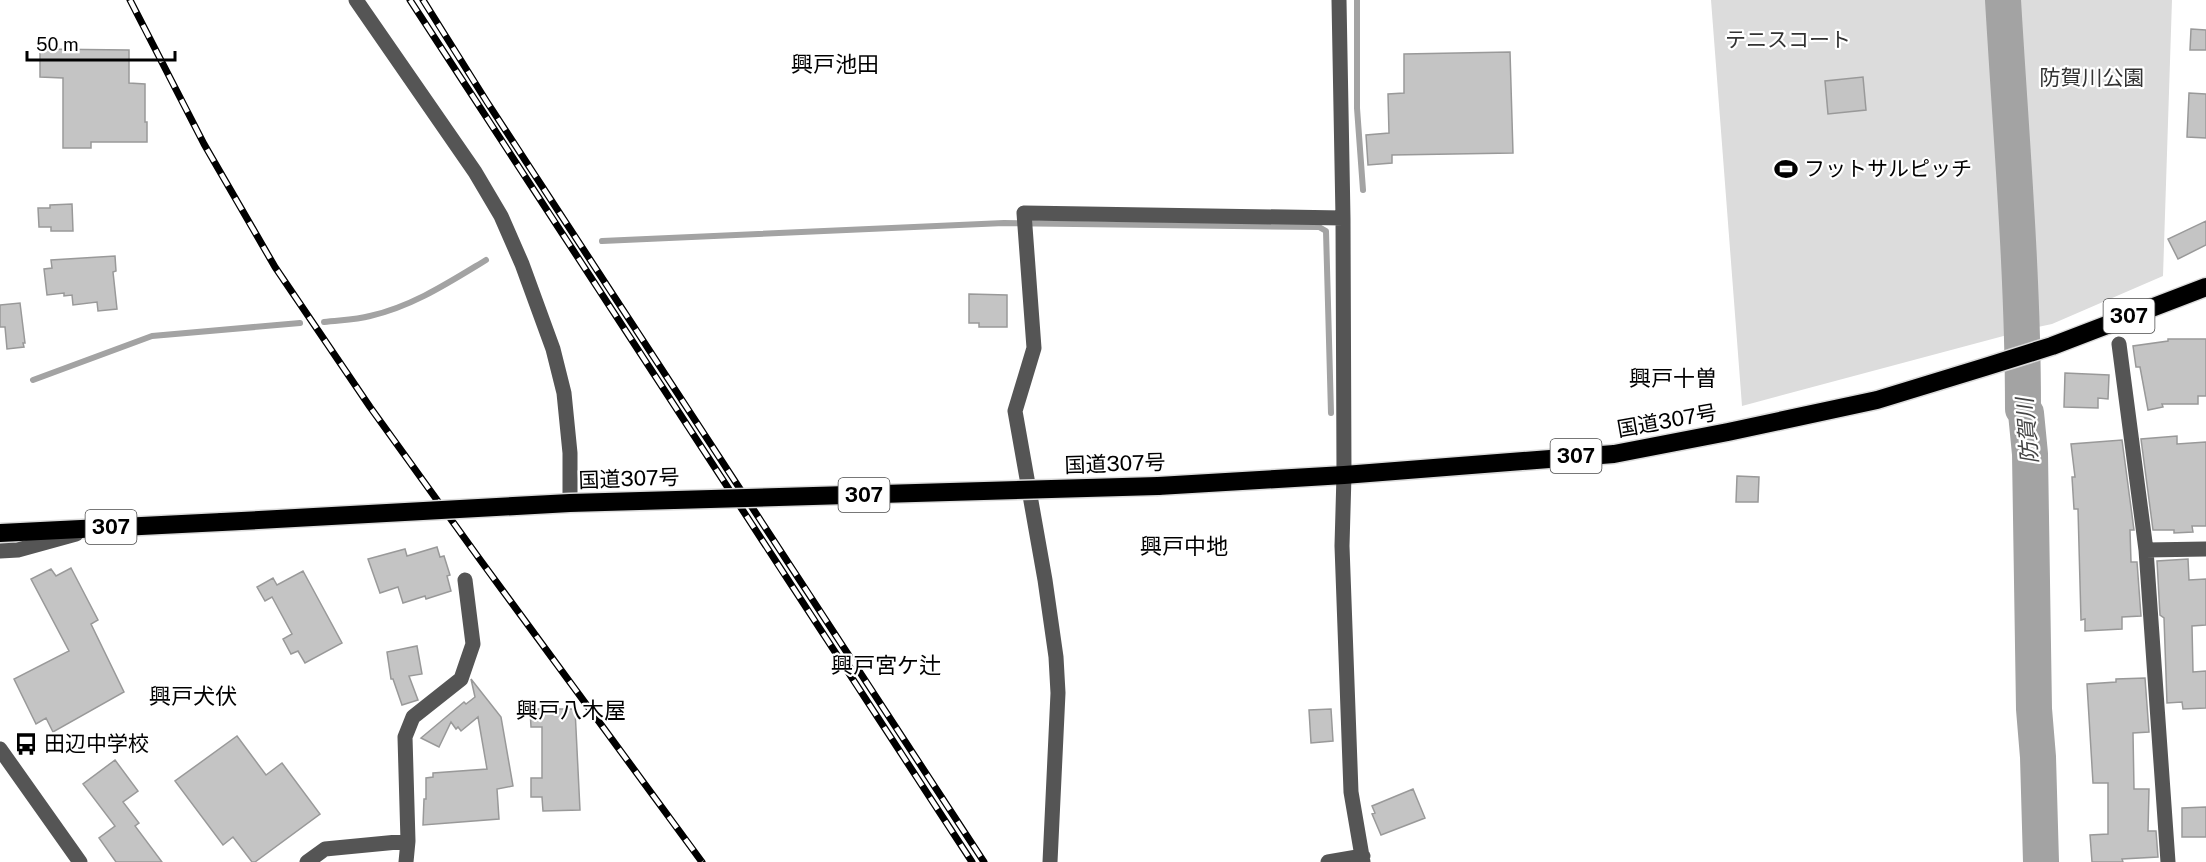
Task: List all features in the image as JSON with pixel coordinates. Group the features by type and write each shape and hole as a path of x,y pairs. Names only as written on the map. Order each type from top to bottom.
{"highway":[{"name":"国道307号","path":"0,533 570,503 1158,486 1344,475 1614,454 1866,402 2052,346 2206,287"}],"street":[{"path":"356,0 435,110 501,216 542,317 564,393 570,453 570,503"},
{"path":"1328,862 1363,859 1351,792 1342,546 1343,218 1339,0"},
{"path":"1050,862 1058,693 1056,657 1045,580 1015,411 1034,348 1024,213 1343,218"},
{"path":"2119,344 2146,550 2168,862"},
{"path":"0,551 18,550 94,528"},
{"path":"2146,550 2206,549"},
{"path":"406,862 408,841 405,737 413,717 461,679 473,644 465,580"},
{"path":"0,749 80,862"},
{"path":"307,862 325,849 408,841"}],"green space":[{"name":"防賀川公園","path":"1711,0 1994,0 2011,334 1742,406"},
{"name":"防賀川公園","path":"2011,0 2172,0 2163,276 2052,324 2028,329"}],"building":[{"path":"2191,29 2206,30 2206,50 2190,50"},
{"path":"40,49 129,50 129,83 145,84 147,142 91,142 91,148 63,148 63,78 40,77"},
{"path":"1510,52 1513,153 1392,155 1392,163 1368,165 1366,135 1389,133 1388,94 1404,93 1404,54"},
{"path":"1863,77 1866,110 1828,114 1825,81"},
{"path":"2189,93 2206,94 2206,138 2187,137"},
{"path":"72,204 73,231 51,231 51,227 39,227 38,208"},
{"path":"2206,221 2206,245 2178,259 2168,239"},
{"path":"115,256 116,271 113,272 117,309 98,311 97,302 73,305 72,295 64,296 64,293 47,295 44,269 52,268 51,260"},
{"path":"969,294 1007,295 1007,327 979,327 979,323 969,323"},
{"path":"20,303 24,347 7,349 5,327 0,327 0,305"},
{"path":"2168,339 2206,339 2206,396 2198,396 2198,404 2162,404 2163,407 2148,410 2140,367 2136,367 2133,346 2168,341"},
{"path":"2065,373 2109,375 2108,399 2098,398 2098,408 2064,407"},
{"path":"2177,436 2177,444 2206,442 2206,526 2192,526 2193,532 2174,533 2174,530 2153,530 2141,439"},
{"path":"2122,440 2134,530 2130,530 2131,562 2137,562 2141,616 2122,617 2122,629 2085,631 2085,619 2081,620 2078,509 2074,509 2072,477 2075,477 2071,444"},
{"path":"1737,476 1759,477 1758,502 1736,502"},
{"path":"437,547 440,557 444,556 450,575 447,576 451,591 403,603 398,587 380,593 368,559 405,549 407,556"},
{"path":"2188,559 2189,580 2206,579 2206,625 2192,626 2193,672 2206,671 2206,708 2183,709 2182,702 2167,703 2164,618 2160,615 2157,561"},
{"path":"71,568 98,620 91,624 124,692 53,732 46,718 36,724 14,679 69,651 31,579 51,569 56,576"},
{"path":"303,571 342,643 305,663 298,651 291,654 283,639 292,634 272,597 265,601 257,587 273,578 277,585"},
{"path":"417,646 422,674 409,676 418,700 402,705 393,679 391,679 387,652"},
{"path":"2145,678 2149,732 2133,733 2134,789 2149,789 2148,831 2156,831 2158,857 2122,859 2123,862 2092,862 2090,835 2108,834 2108,783 2093,783 2087,684 2116,682 2116,679"},
{"path":"471,679 501,717 513,786 497,789 499,819 423,825 426,778 433,777 433,773 487,769 478,717 461,731 458,727 456,729 451,722 439,747 421,738 464,702 466,704 475,697"},
{"path":"530,709 575,709 580,810 543,811 542,797 531,797 531,778 542,778 542,727 531,727"},
{"path":"1331,709 1333,741 1311,743 1309,710"},
{"path":"237,736 266,775 282,763 320,814 255,862 252,862 233,837 223,845 175,781"},
{"path":"115,760 138,791 123,802 139,823 135,826 162,862 116,862 99,838 115,826 83,784"},
{"path":"1413,789 1425,818 1381,835 1372,814 1375,813 1372,806"},
{"path":"2206,807 2206,837 2182,837 2182,808"}],"waterway":[{"path":"1357,0 1357,108 1363,190"},
{"name":"防賀川","path":"2003,0 2019,256 2023,409 2026,413 2030,454 2034,709 2038,757 2041,862"},
{"path":"602,241 1004,223 1319,227 1326,231 1331,413"},
{"path":"324,322 386,312 430,293 486,260"},
{"path":"33,380 152,336 300,323"}],"railway":[{"path":"130,0 204,144 275,267 370,407 702,862"},
{"path":"410,0 972,862"},
{"path":"423,0 487,102 984,862"}],"place":[{"name":"フットサルピッチ","path":"1786,169"},
{"name":"田辺中学校","path":"26,744"}],"district":[{"name":"興戸池田","path":"835,64"},
{"name":"興戸十曽","path":"1673,378"},
{"name":"興戸中地","path":"1184,546"},
{"name":"興戸宮ケ辻","path":"886,665"},
{"name":"興戸犬伏","path":"193,696"},
{"name":"興戸八木屋","path":"571,710"}],"park label":[{"name":"テニスコート","path":"1788,40"}]}
